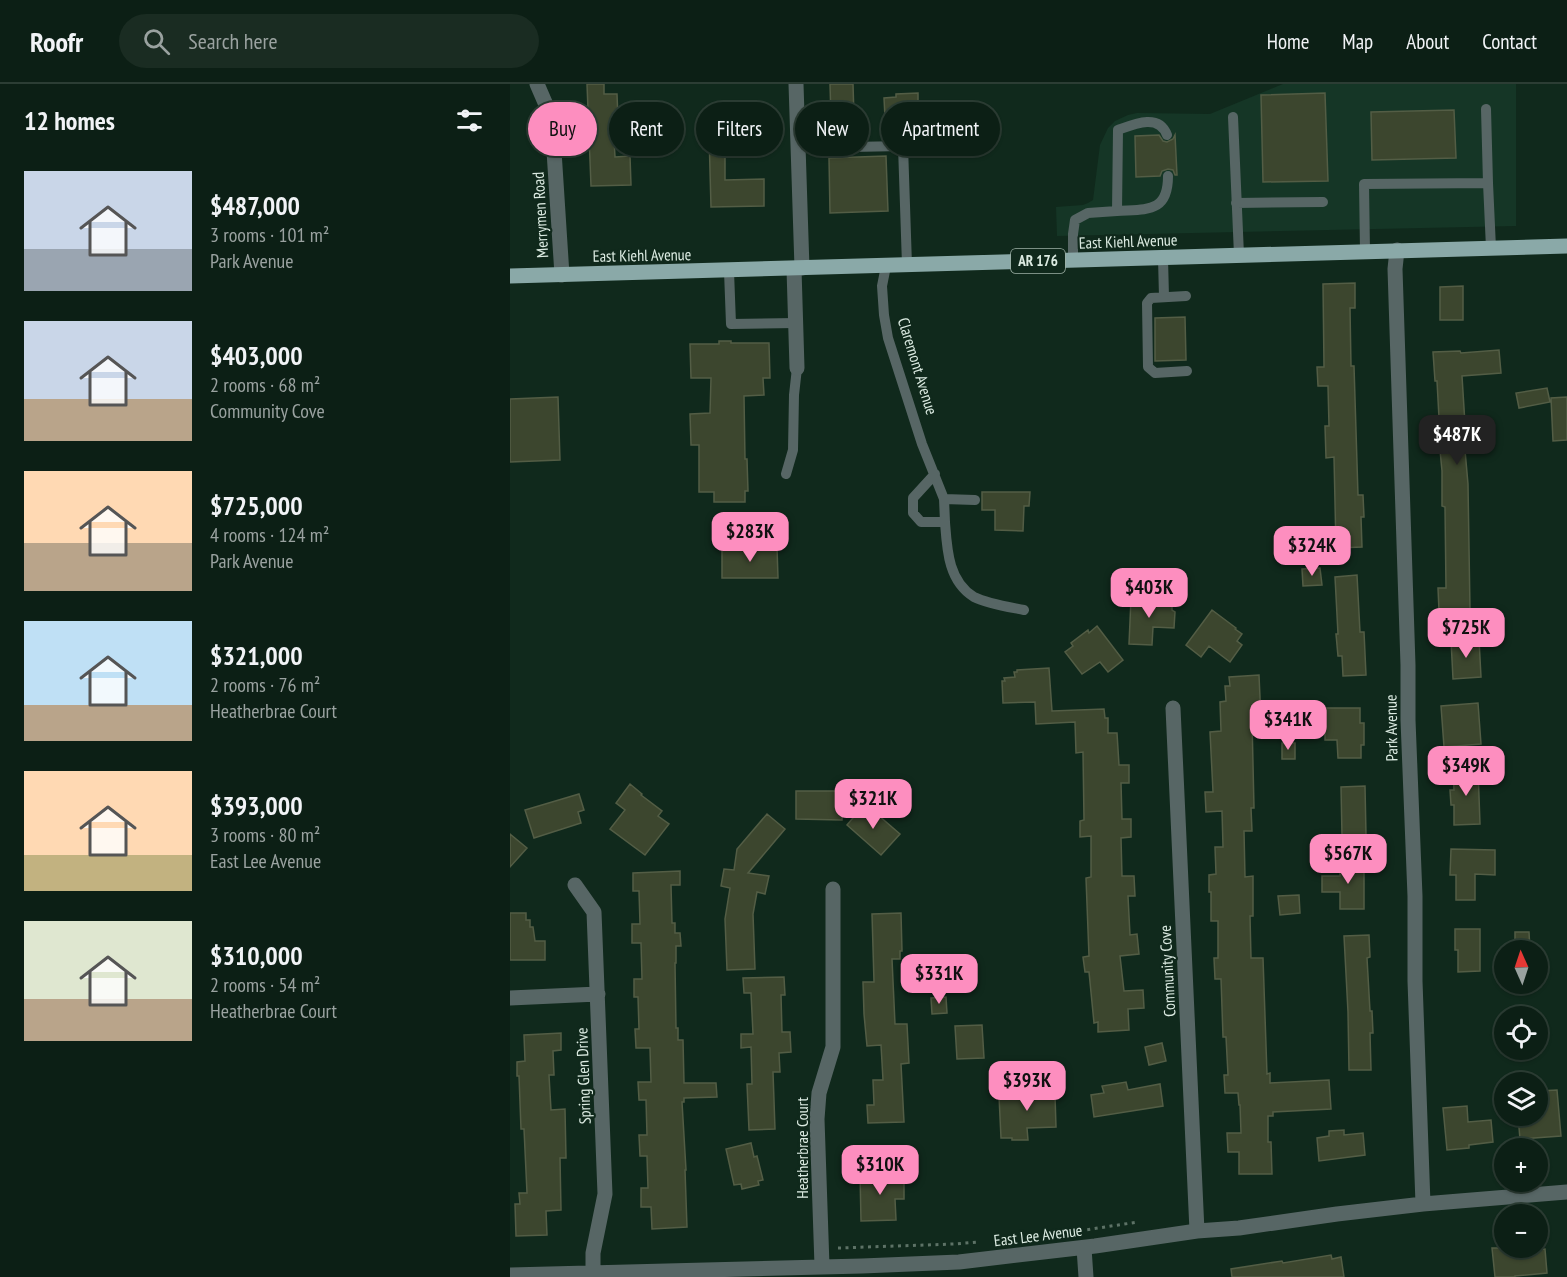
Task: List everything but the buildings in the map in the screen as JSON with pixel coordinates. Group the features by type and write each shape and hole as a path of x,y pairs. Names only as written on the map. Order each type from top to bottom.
{"main road":[{"name":"East Kiehl Avenue","path":"510,276 1567,246"}],"street":[{"name":"Merrymen Road","path":"537,84 550,114 562,275"},
{"path":"796,84 797,102"},
{"path":"797,368 798,156"},
{"name":"Park Avenue","path":"1397,250 1395,269 1423,1204"},
{"name":"Community Cove","path":"1173,708 1197,1231"},
{"name":"Spring Glen Drive","path":"575,885 594,912 598,994 605,1194 593,1253 593,1274"},
{"name":"Heatherbrae Court","path":"822,1266 817,1119 819,1093 833,1047 833,889"},
{"path":"510,998 598,994"},
{"name":"East Lee Avenue","path":"510,1275 822,1266 862,1271 1084,1248 1197,1231 1239,1228 1423,1204 1567,1192"},
{"path":"1084,1248 1086,1277"}],"lane":[{"path":"1486,109 1491,248"},
{"path":"1233,117 1239,255"},
{"path":"1117,211 1118,130 1138,122 1151,122 1161,125 1167,135"},
{"path":"869,147 903,146 907,265"},
{"path":"1073,260 1075,220 1088,213 1157,206 1164,200 1168,176"},
{"path":"1365,251 1364,184 1488,183"},
{"path":"1236,203 1323,202"},
{"path":"1163,258 1164,297"},
{"name":"Claremont Avenue","path":"886,266 882,286 888,338 922,444 944,499 947,554 953,572 962,586 974,597 1024,610"},
{"path":"729,271 731,324 796,323"},
{"path":"1186,296 1151,298 1147,303 1148,367 1155,373 1187,371"},
{"path":"786,474 794,450 794,395 797,368"},
{"path":"935,474 913,498 913,513 921,522 945,522"},
{"path":"944,499 975,500"}],"path":[{"path":"1063,1233 1093,1228"},
{"path":"836,1248 988,1241"}],"shaded area":[{"path":"1283,84 1516,84 1516,226 1057,236 1056,207 1083,205 1093,200 1100,145 1108,128 1115,121 1137,113 1210,114"}]}
